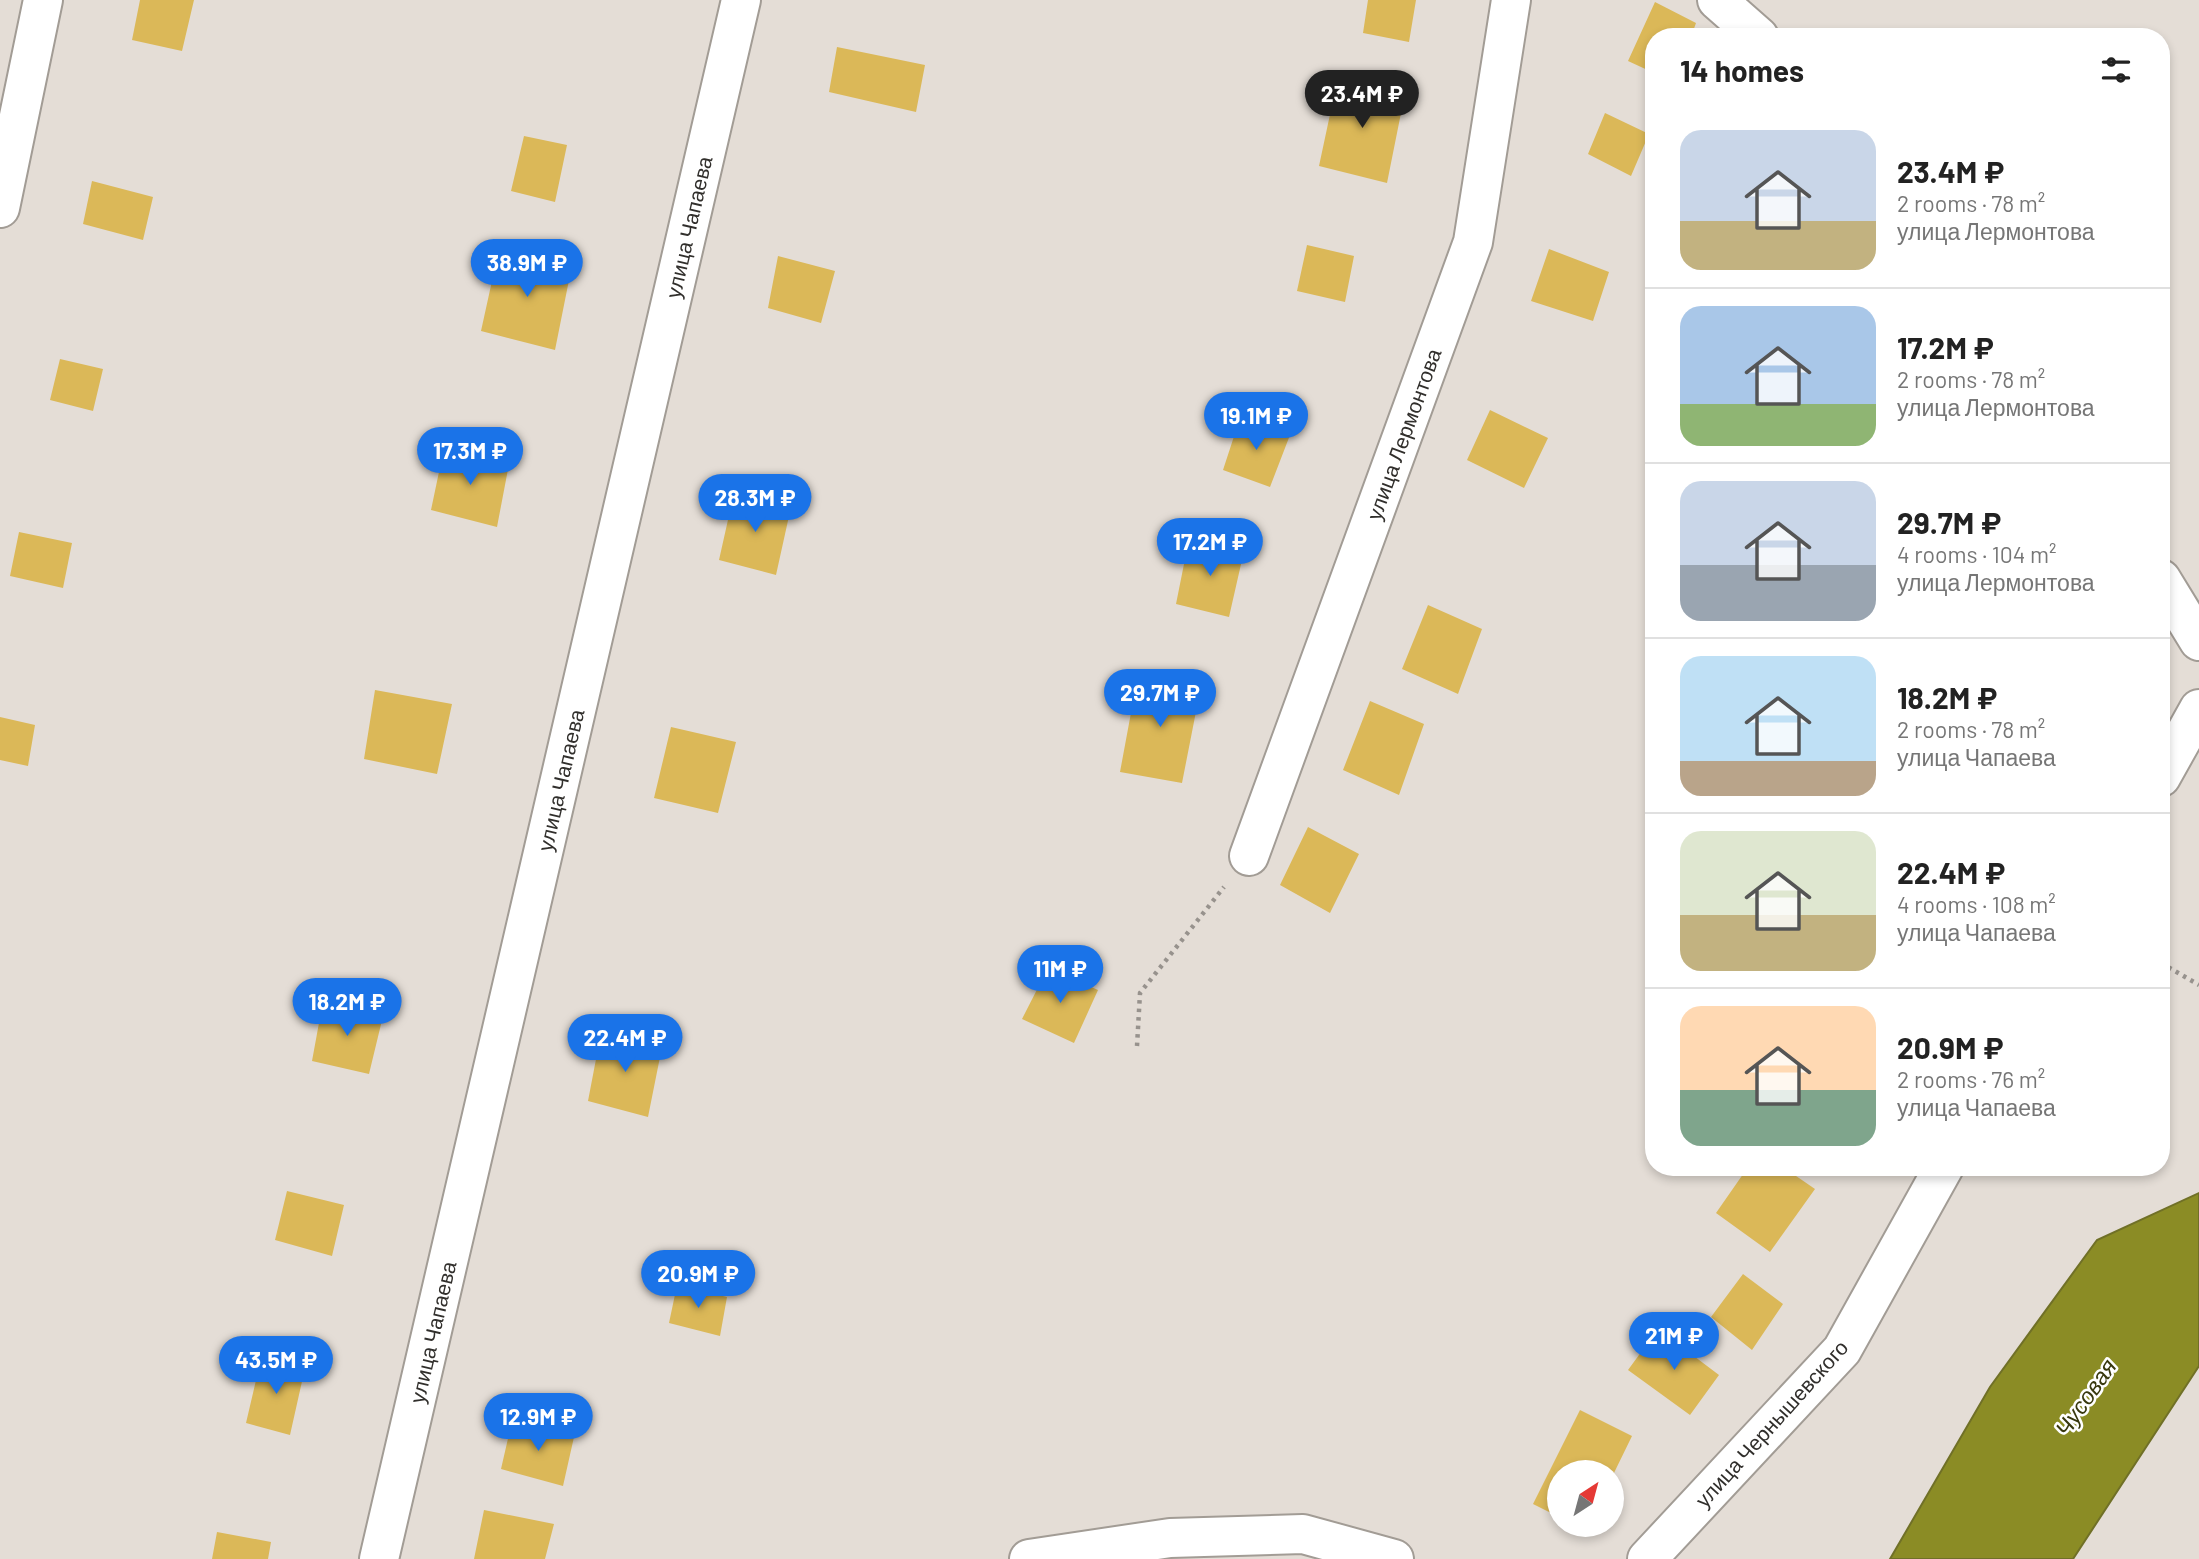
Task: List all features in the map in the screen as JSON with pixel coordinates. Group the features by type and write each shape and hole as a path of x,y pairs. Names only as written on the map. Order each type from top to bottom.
{"street":[{"path":"0,208 43,0"},
{"name":"улица Чапаева","path":"379,1559 741,0"},
{"name":"улица Лермонтова","path":"1249,856 1473,242 1511,0"},
{"path":"1717,0 1749,28"},
{"path":"2170,594 2199,641"},
{"path":"2170,761 2199,709"},
{"name":"улица Чернышевского","path":"1647,1559 1842,1350 1939,1176"},
{"path":"1029,1559 1170,1538 1303,1534 1394,1559"}],"path":[{"path":"1137,1046 1140,993 1249,856"},
{"path":"2170,968 2199,985"}],"water":[{"name":"Чусовая","path":"2199,1193 2199,1366 2073,1559 1890,1559 1990,1387 2097,1240"}],"building":[{"path":"140,0 194,0 182,51 132,40"},
{"path":"1368,0 1416,0 1409,42 1363,33"},
{"path":"1655,2 1696,23 1694,28 1645,28 1645,69 1628,61"},
{"path":"837,47 925,65 916,112 829,92"},
{"path":"1338,77 1405,93 1387,183 1319,166"},
{"path":"1605,113 1645,132 1645,143 1631,176 1588,154"},
{"path":"524,136 567,145 555,202 511,191"},
{"path":"92,181 153,197 143,240 83,224"},
{"path":"1307,245 1354,256 1345,302 1297,291"},
{"path":"499,249 572,265 555,350 481,331"},
{"path":"1549,249 1609,272 1593,321 1531,301"},
{"path":"778,256 835,271 821,323 768,308"},
{"path":"60,359 103,369 93,411 50,400"},
{"path":"1490,410 1548,438 1524,488 1467,460"},
{"path":"1240,418 1290,435 1270,487 1223,470"},
{"path":"444,448 509,464 497,527 431,510"},
{"path":"734,493 791,507 776,575 719,560"},
{"path":"19,532 72,543 63,588 10,576"},
{"path":"1189,539 1244,551 1229,617 1176,604"},
{"path":"1428,605 1482,629 1458,694 1402,669"},
{"path":"1138,675 1201,686 1182,783 1120,772"},
{"path":"375,690 452,704 437,774 364,759"},
{"path":"1370,701 1424,724 1399,795 1343,770"},
{"path":"0,717 35,725 28,766 0,760"},
{"path":"671,727 736,742 718,813 654,798"},
{"path":"1308,827 1359,854 1330,913 1280,885"},
{"path":"1048,968 1098,990 1074,1043 1022,1019"},
{"path":"323,1001 383,1016 369,1074 312,1061"},
{"path":"601,1033 662,1047 648,1117 588,1101"},
{"path":"1742,1176 1796,1176 1815,1189 1770,1252 1716,1213"},
{"path":"287,1191 344,1205 332,1256 275,1240"},
{"path":"1743,1274 1783,1304 1752,1350 1711,1317"},
{"path":"677,1285 727,1297 720,1336 669,1323"},
{"path":"1658,1329 1719,1375 1690,1415 1628,1370"},
{"path":"261,1359 305,1368 290,1435 246,1423"},
{"path":"1580,1410 1632,1436 1620,1460 1555,1460"},
{"path":"512,1421 574,1437 563,1486 501,1469"},
{"path":"1547,1476 1547,1511 1533,1504"},
{"path":"484,1510 554,1524 545,1559 474,1559"},
{"path":"217,1532 271,1542 268,1559 212,1559"}]}
